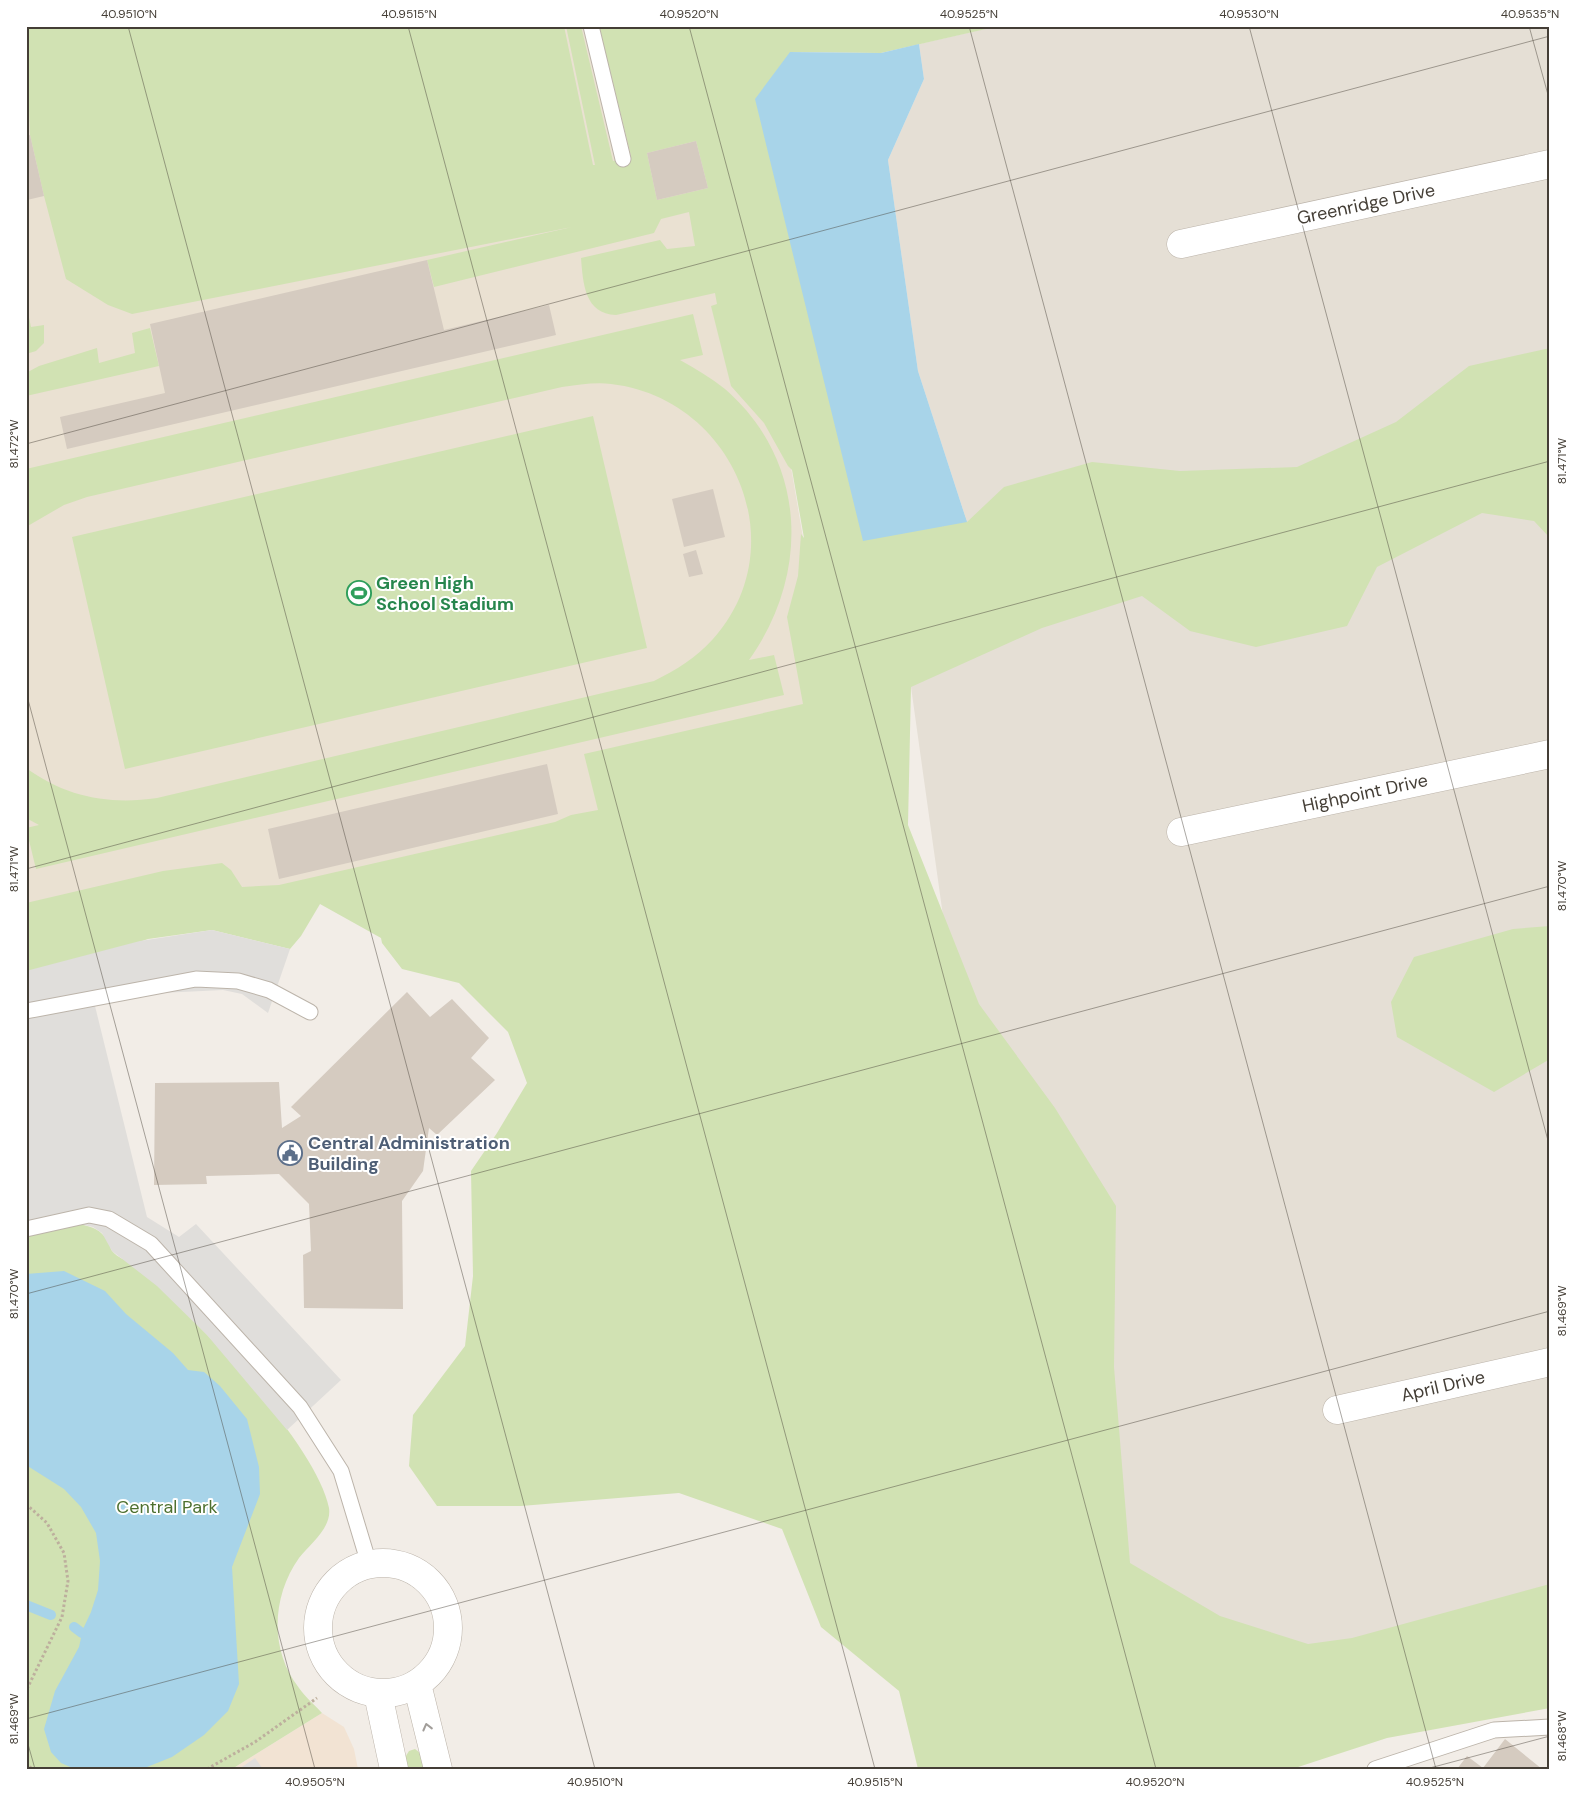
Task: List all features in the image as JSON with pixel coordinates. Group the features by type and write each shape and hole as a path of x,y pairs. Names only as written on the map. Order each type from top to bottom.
{"street":[{"name":"Greenridge Drive","path":"1181,244 1550,164"},
{"name":"Highpoint Drive","path":"1181,832 1550,754"},
{"name":"April Drive","path":"1337,1410 1550,1362"},
{"path":"379,1562 401,1565 421,1574 436,1589 446,1609 449,1630 444,1652 433,1671 417,1684 398,1692 378,1694 357,1688 339,1676 325,1659 318,1638 319,1616 326,1596 340,1578 358,1567 379,1562"},
{"path":"417,1684 438,1769"},
{"path":"378,1694 394,1769"}],"lane":[{"path":"591,26 623,159"},
{"path":"26,1011 196,979 238,981 269,990 310,1012"},
{"path":"26,1229 89,1215 109,1219 151,1244 300,1407 341,1471 369,1564"},
{"path":"1375,1769 1494,1730 1550,1727"}],"path":[{"path":"26,1504 47,1523 64,1553 68,1581 62,1618 26,1691"},
{"path":"207,1769 255,1742 317,1698"},
{"path":"26,1763 32,1769"}],"shaded area":[{"path":"26,26 716,26 842,767 26,955"},
{"path":"998,26 1550,26 1550,1662 1142,1743 957,1016 911,687 967,522 918,371 888,160 924,79 919,44"},
{"path":"212,930 290,949 268,1013 242,994 223,990 161,993 95,1006 147,1217 179,1237 196,1224 341,1380 287,1430 207,1335 157,1286 112,1251 102,1233 93,1227 80,1224 26,1237 26,971 140,941"},
{"path":"322,1713 344,1727 354,1749 358,1769 232,1769"},
{"path":"255,1758 263,1769 239,1769"}],"green space":[{"path":"26,26 564,26 593,165 595,165 566,26 581,26 613,161 631,156 599,26 999,26 881,53 790,52 967,522 1004,487 1092,462 1180,471 1297,467 1396,422 1469,366 1550,348 1550,538 1534,521 1482,513 1377,567 1347,626 1256,647 1190,631 1142,596 1042,628 911,687 908,825 979,1004 1055,1108 1116,1206 1114,1367 1130,1563 1220,1616 1308,1644 1352,1638 1550,1584 1550,1708 1387,1738 1292,1769 918,1769 899,1691 821,1627 782,1529 679,1493 521,1506 437,1506 409,1466 413,1415 465,1346 473,1276 471,1171 497,1133 527,1083 508,1032 459,983 402,969 382,943 381,938 320,904 301,936 290,949 212,930 148,939 26,980 26,903 163,871 222,863 231,870 242,887 279,885 555,822 571,815 598,810 584,754 803,704 787,617 798,576 801,534 804,538 792,470 764,423 731,386 711,306 717,304 715,293 616,315 598,309 588,296 583,278 581,258 660,240 667,249 695,246 689,212 661,219 654,233 434,287 427,260 572,227 132,314 108,305 66,279 30,135","holes":["696,141 708,188 657,200 647,153"]},
{"path":"26,303 31,327 44,325 44,343 36,351 26,354"},
{"path":"693,314 703,355 680,360 725,389 752,418 772,450 785,484 791,520 790,556 783,592 769,627 749,660 774,655 784,695 36,869 26,828 39,825 26,818 26,768 57,786 88,796 122,800 157,798 654,681 700,652 713,639 738,602 750,561 750,521 739,482 719,446 690,417 654,395 605,383 562,387 87,497 64,505 26,527 26,469"},
{"path":"150,328 159,366 26,396 26,373 39,366 97,348 99,363 135,353 132,333"},
{"name":"Green High School Stadium","path":"593,416 647,648 125,769 72,537"},
{"path":"1550,926 1550,1059 1494,1092 1397,1037 1391,1002 1414,957 1513,929"},
{"name":"Central Park","path":"80,1224 93,1228 102,1234 115,1254 132,1264 158,1286 230,1359 282,1422 304,1454 320,1483 329,1508 329,1515 324,1529 299,1558 290,1573 283,1589 278,1623 279,1640 289,1673 301,1691 322,1713 232,1769 26,1769 26,1237"},
{"path":"415,1749 424,1756 426,1769 405,1769 404,1759 409,1751"}],"water":[{"path":"919,44 924,79 888,160 918,371 967,522 863,541 755,99 790,52 881,53"},
{"name":"Central Park","path":"64,1271 105,1291 126,1314 173,1353 188,1370 204,1372 220,1386 247,1419 259,1467 260,1494 232,1567 239,1684 228,1711 204,1735 172,1757 142,1769 75,1769 61,1763 51,1752 44,1729 55,1691 79,1647 83,1629 91,1612 98,1590 100,1561 96,1533 81,1507 64,1489 26,1465 26,1274"}],"building":[{"path":"30,135 44,196 27,200 26,136"},
{"path":"696,141 708,188 657,200 647,153"},
{"path":"427,260 444,330 549,305 556,335 67,449 60,417 165,393 150,324"},
{"path":"713,489 725,537 684,547 672,499"},
{"path":"696,550 703,574 689,577 683,554"},
{"path":"547,764 558,814 279,879 268,829"},
{"name":"Central Administration Building","path":"407,992 430,1017 452,999 489,1038 471,1058 495,1080 437,1135 429,1128 423,1171 402,1201 403,1309 304,1308 303,1255 311,1251 309,1204 279,1174 206,1176 207,1184 154,1185 155,1083 279,1082 282,1128 301,1116 291,1107"},
{"path":"1505,1739 1542,1769 1457,1769 1467,1756 1483,1768"}],"waterway":[{"path":"26,1605 51,1615"},
{"path":"74,1627 82,1633"}],"place":[{"name":"Green High School Stadium","path":"359,593"},
{"name":"Central Administration Building","path":"290,1153"}]}
